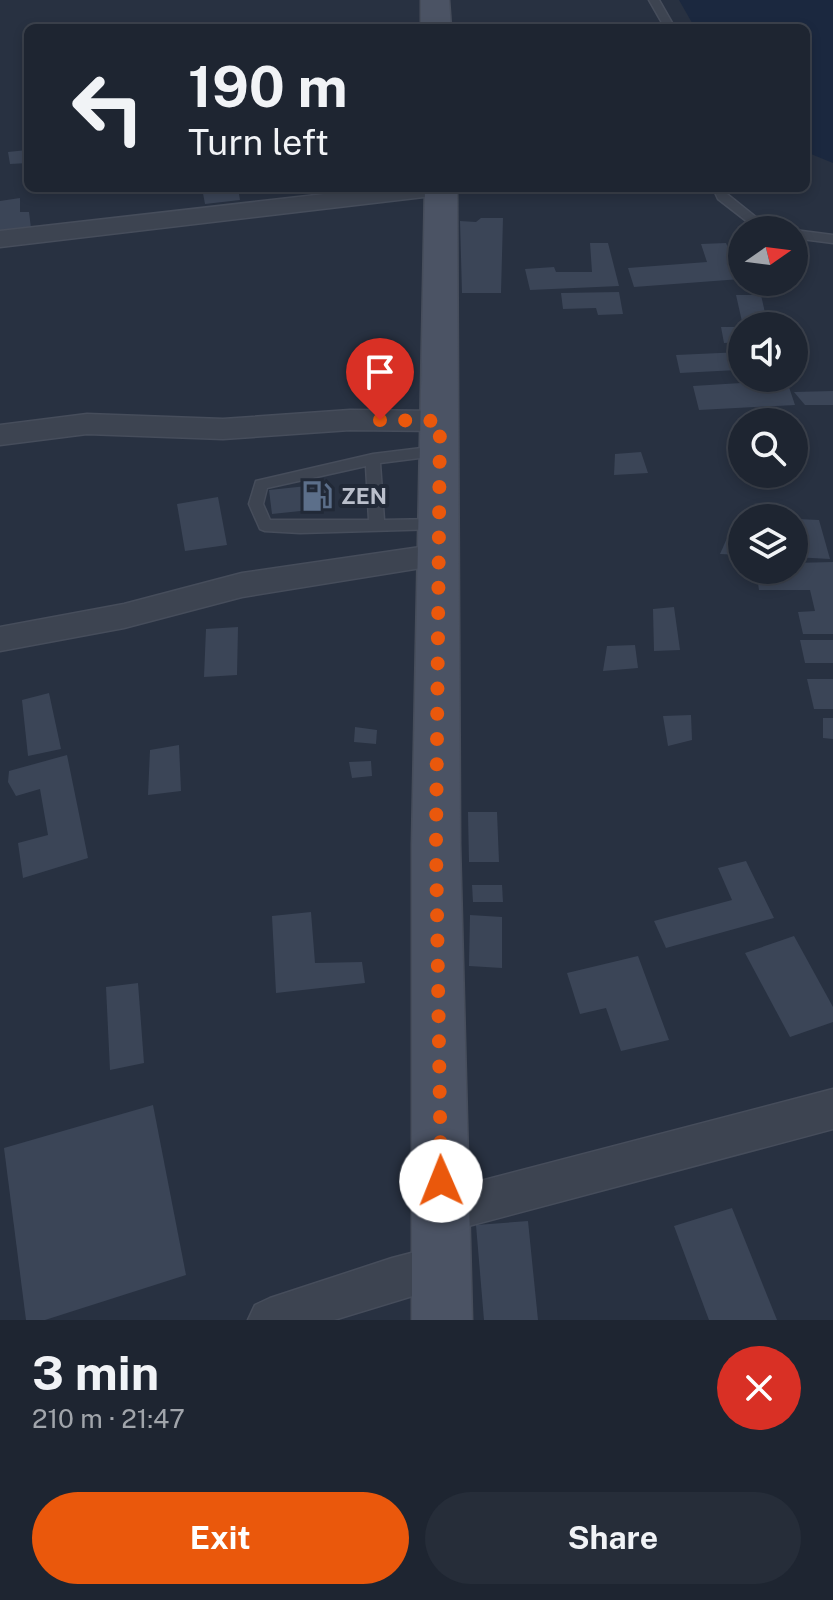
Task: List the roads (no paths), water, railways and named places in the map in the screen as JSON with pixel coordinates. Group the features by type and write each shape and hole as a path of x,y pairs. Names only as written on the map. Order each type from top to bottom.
{"street":[{"path":"435,0 436,24"},
{"path":"0,239 406,192"},
{"path":"441,192 441,539 436,844 442,1320"},
{"path":"0,435 87,424 223,429 350,420 440,436"},
{"path":"0,639 124,616 441,539"},
{"path":"442,1212 833,1109"},
{"path":"270,1320 442,1266"}],"lane":[{"path":"654,0 668,24"},
{"path":"720,192 748,216"},
{"path":"808,236 833,239"},
{"path":"440,436 373,459 318,469 261,485 256,504 265,525 377,525 441,539"},
{"path":"373,459 377,525"}],"water":[{"path":"679,0 833,0 833,163 810,154 810,24 693,24"}],"place":[{"name":"ZEN","path":"317,496"}]}
